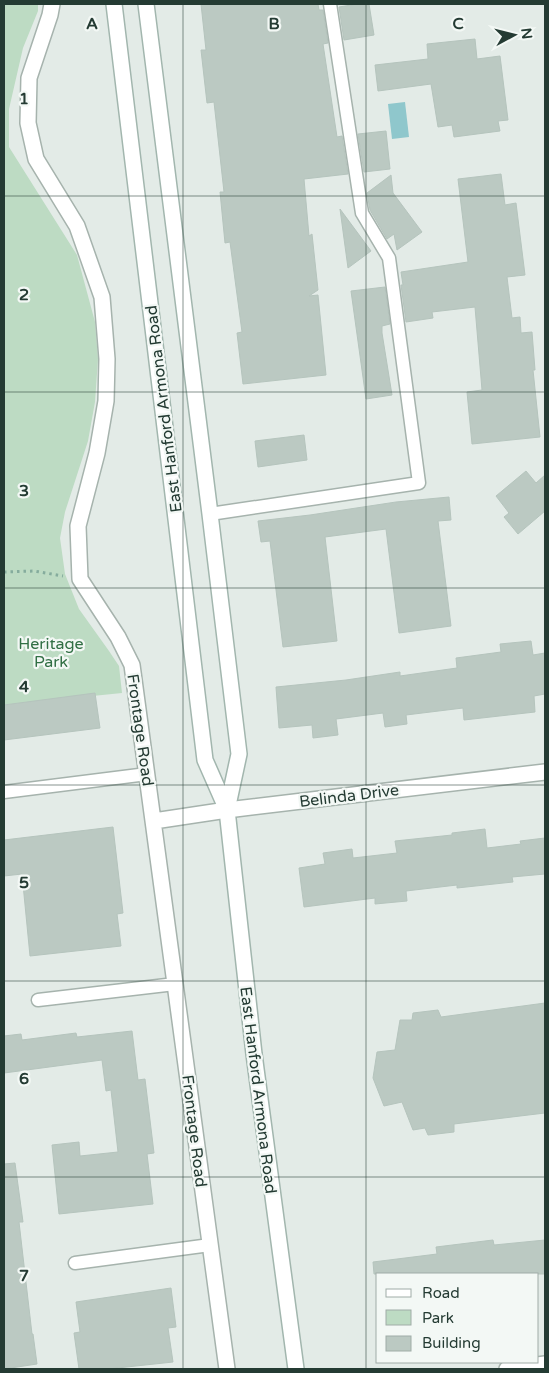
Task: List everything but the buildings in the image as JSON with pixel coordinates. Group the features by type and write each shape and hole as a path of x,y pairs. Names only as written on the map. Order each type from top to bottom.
{"main road":[{"path":"52,4 29,78 28,123 36,159 77,226 102,297 107,359 106,401 97,453 78,526 80,579"},
{"name":"East Hanford Armona Road","path":"114,4 205,760 227,810 254,1054 296,1369"},
{"name":"East Hanford Armona Road","path":"146,4 239,754 227,810"},
{"name":"Frontage Road","path":"80,579 118,637 132,665 226,1369"},
{"name":"Belinda Drive","path":"154,821 227,810 545,772"},
{"path":"506,1369 545,1364"}],"lane":[{"path":"210,514 419,483 389,258 362,213 330,4"},
{"path":"4,792 148,774"},
{"path":"38,1000 176,984"},
{"path":"76,1263 210,1245"}],"path":[{"path":"4,572 34,571 80,579"}],"green space":[{"name":"Heritage Park","path":"4,4 38,4 38,11 23,48 9,109 9,147 77,255 95,322 98,359 95,402 88,441 65,512 60,538 65,574 79,609 119,666 122,693 4,705"}],"water":[{"path":"405,102 409,137 392,139 388,104"}]}
